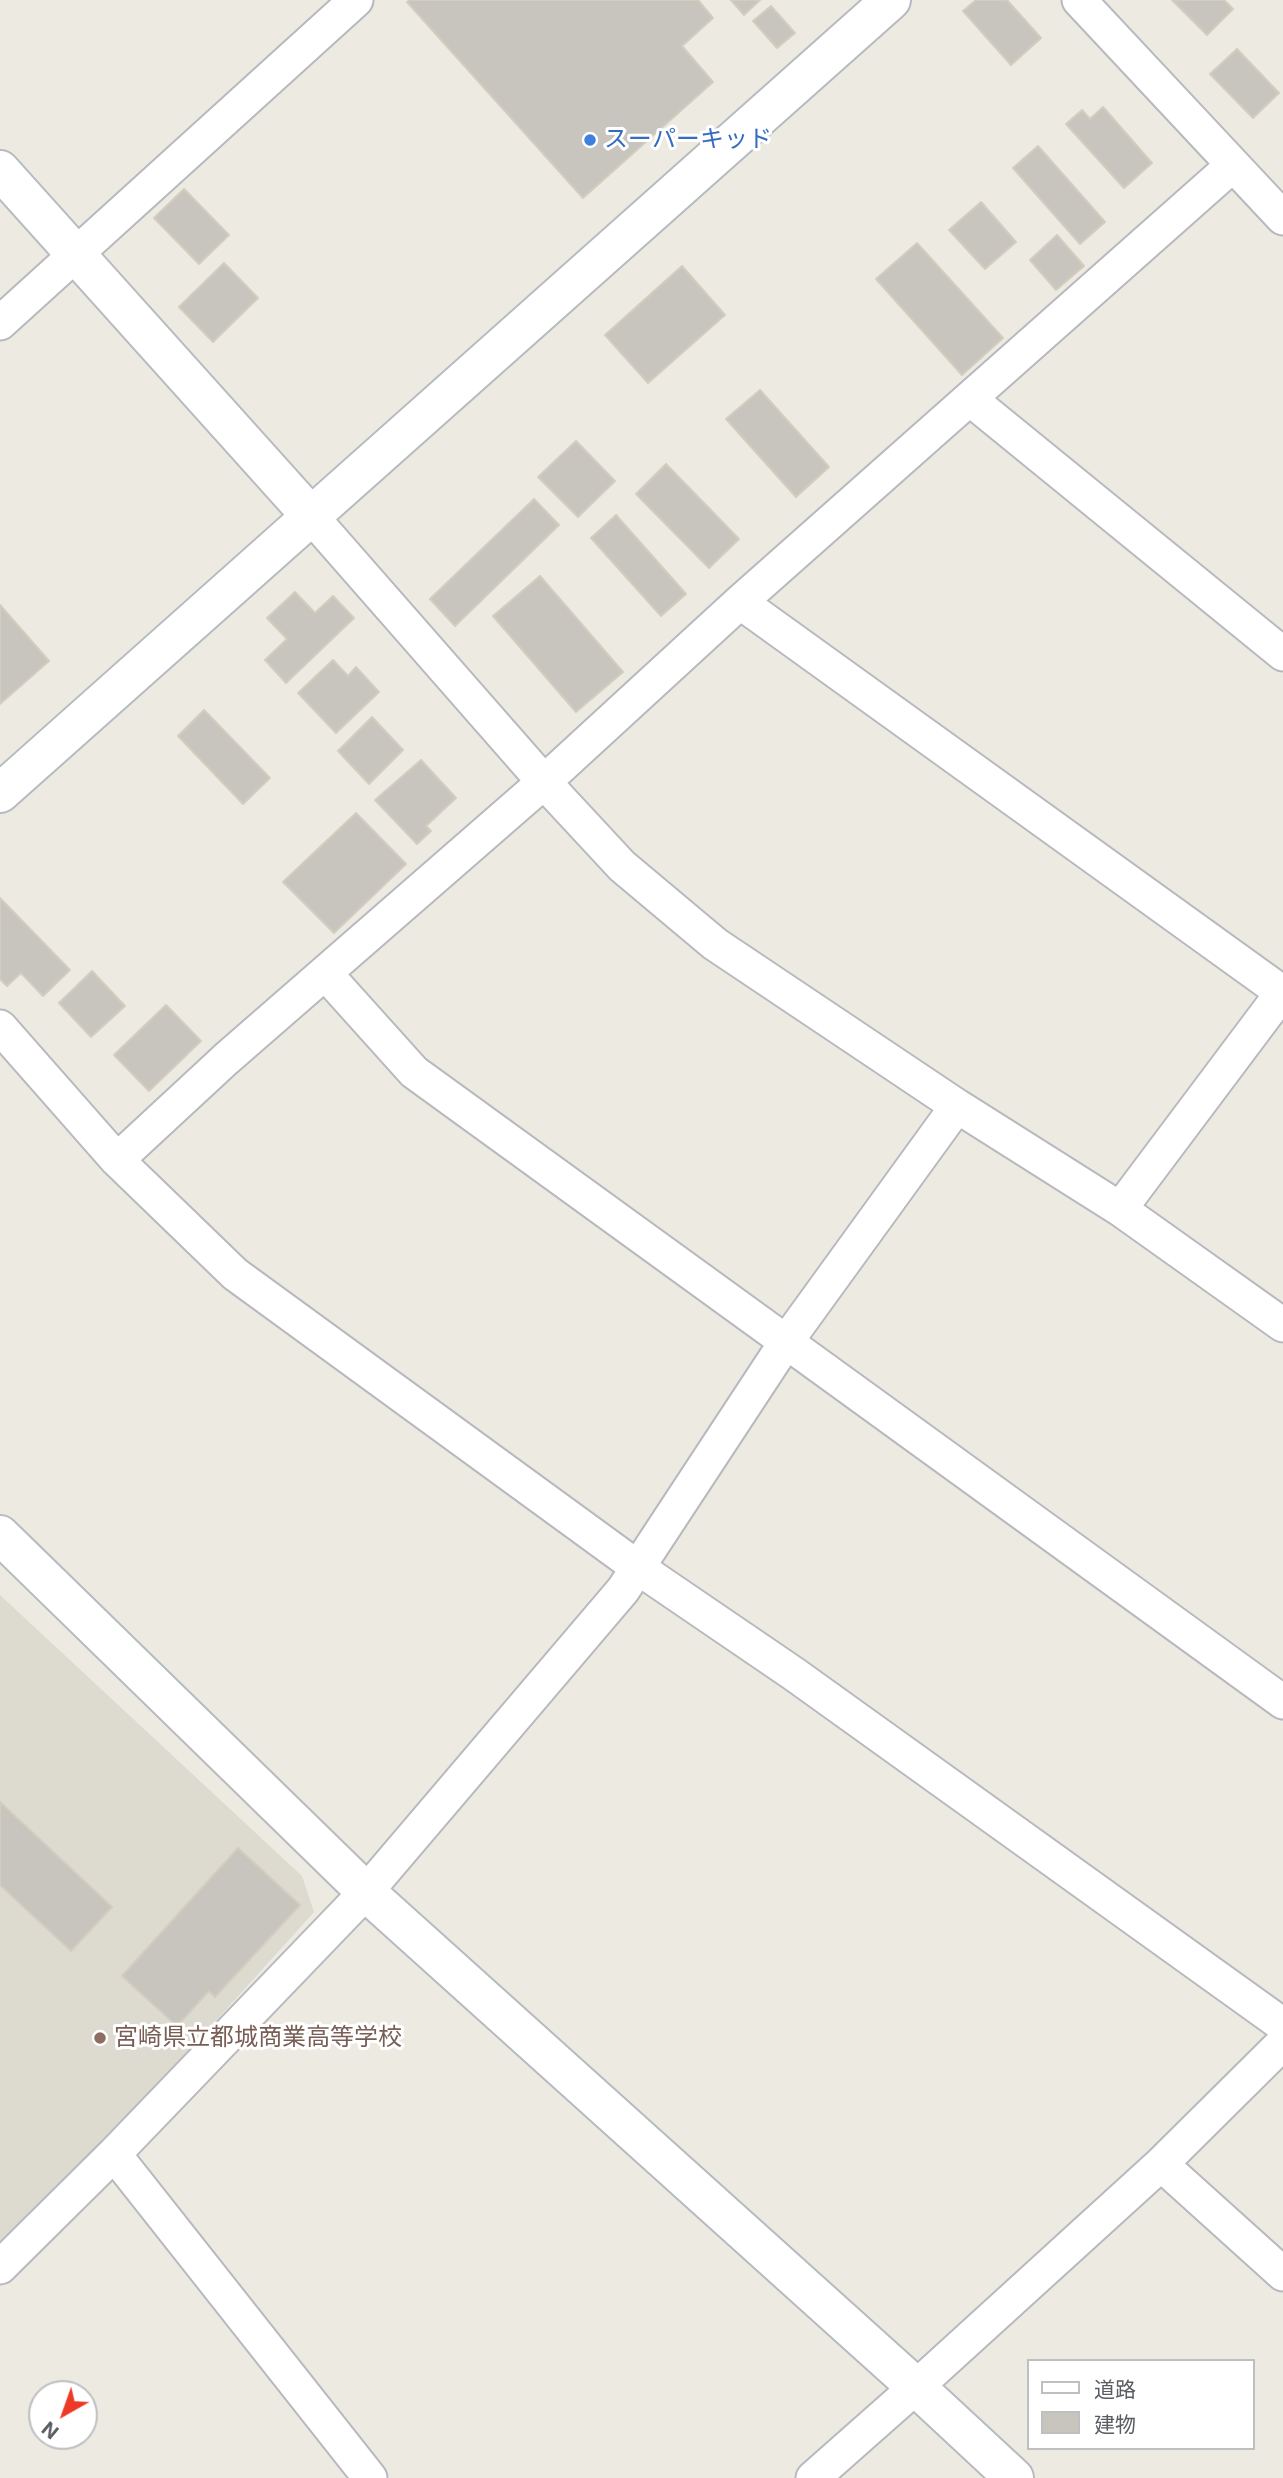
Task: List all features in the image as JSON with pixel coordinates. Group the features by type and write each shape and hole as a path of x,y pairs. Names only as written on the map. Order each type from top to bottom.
{"street":[{"path":"0,323 356,0"},
{"path":"0,793 891,0"},
{"path":"1079,0 1283,218"},
{"path":"117,1160 226,1059 544,782 740,602 1233,165"},
{"path":"0,170 310,515 544,782 622,866 715,944 957,1106 1120,1209 1283,1325"},
{"path":"970,399 1283,654"},
{"path":"740,602 1283,993 1120,1209"},
{"path":"325,973 414,1072 1283,1702"},
{"path":"0,1027 117,1160 235,1274 637,1567 793,1674 1283,2025"},
{"path":"0,2267 114,2154 366,1892 623,1590 786,1342 957,1106"},
{"path":"0,1535 366,1892 1014,2478"},
{"path":"813,2478 1161,2164 1283,2043"},
{"path":"114,2154 370,2478"},
{"path":"1161,2164 1283,2274"}],"shaded area":[{"name":"宮崎県立都城商業高等学校","path":"0,1595 302,1876 314,1912 86,2165 0,2248"}],"building":[{"name":"スーパーキッド","path":"698,0 713,18 682,46 713,82 583,198 407,2"},
{"path":"731,0 760,0 744,15"},
{"path":"976,0 1007,0 1041,38 1011,65 963,11"},
{"path":"1172,0 1224,0 1233,9 1207,35"},
{"path":"771,6 795,33 777,48 753,21"},
{"path":"1237,49 1279,93 1253,118 1210,74"},
{"path":"1103,107 1152,163 1124,188 1066,124 1082,110 1090,119"},
{"path":"1038,146 1105,222 1080,244 1013,168"},
{"path":"184,189 229,235 199,264 154,218"},
{"path":"981,202 1016,242 985,269 949,230"},
{"path":"1057,235 1084,266 1056,290 1030,260"},
{"path":"917,243 1003,338 962,375 876,279"},
{"path":"224,263 258,298 213,342 179,307"},
{"path":"682,266 725,315 648,383 605,335"},
{"path":"760,390 829,467 796,497 726,419"},
{"path":"576,441 615,481 578,517 538,477"},
{"path":"666,464 739,539 709,568 636,494"},
{"path":"534,499 559,525 455,626 430,599"},
{"path":"616,515 686,594 661,616 591,538"},
{"path":"540,576 623,672 576,712 493,616"},
{"path":"295,592 315,613 333,596 354,618 286,683 265,660 287,639 267,618"},
{"path":"0,605 49,661 0,704"},
{"path":"333,660 348,676 356,667 379,692 336,733 298,693"},
{"path":"204,710 270,778 243,804 178,736"},
{"path":"372,717 403,750 369,784 338,751"},
{"path":"421,760 456,798 426,826 431,831 417,844 375,800"},
{"path":"356,813 406,864 334,933 283,882"},
{"path":"0,898 70,970 43,996 21,973 7,986 0,979"},
{"path":"92,971 125,1006 91,1037 59,1003"},
{"path":"166,1005 201,1041 149,1091 114,1055"},
{"path":"0,1802 112,1907 71,1951 0,1885"},
{"path":"238,1848 300,1905 215,1997 209,1991 177,2026 122,1976"}],"place":[{"name":"スーパーキッド","path":"590,140"},
{"name":"宮崎県立都城商業高等学校","path":"100,2038"}]}
